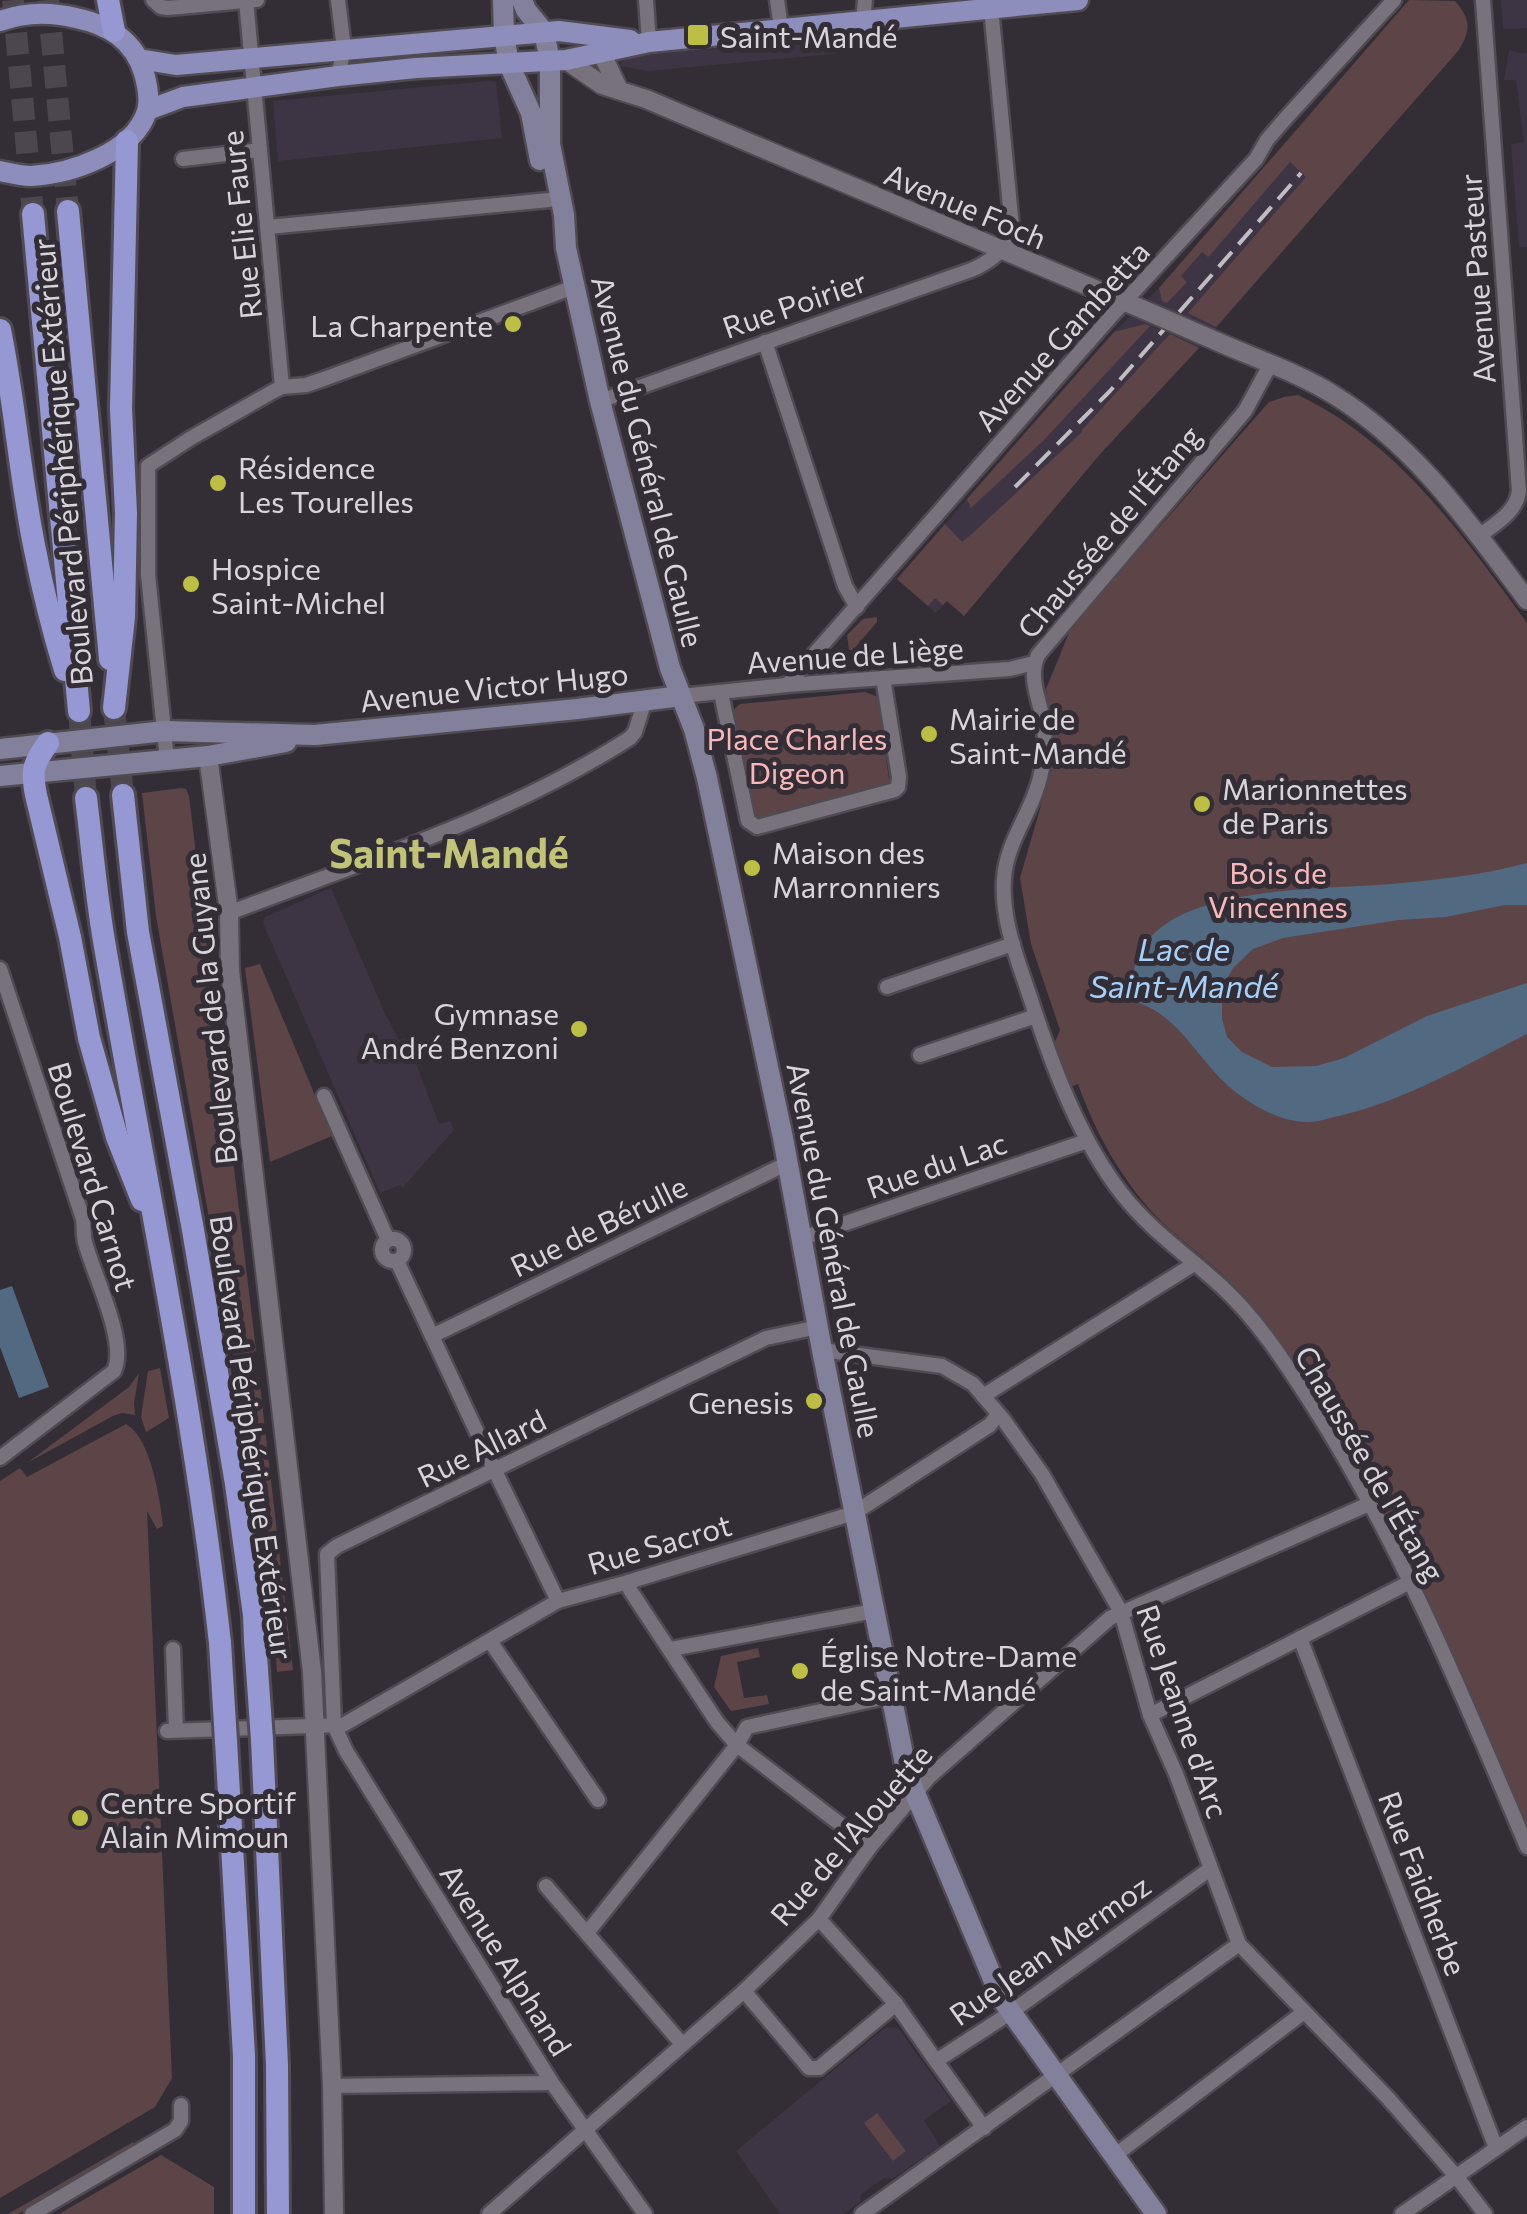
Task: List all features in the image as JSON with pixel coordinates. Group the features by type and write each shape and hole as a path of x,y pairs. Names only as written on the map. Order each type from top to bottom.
{"highway":[{"path":"108,0 114,30"},
{"name":"Boulevard Périphérique Extérieur","path":"68,211 114,708 124,617 126,141"},
{"path":"0,330 34,548 54,633 79,711 33,214"},
{"path":"48,743 35,761 32,774 70,936 88,1038 117,1137 161,1249"},
{"name":"Boulevard Périphérique Extérieur","path":"123,794 138,932 193,1230 254,1614 277,2066 278,2214"},
{"path":"86,798 104,937 201,1484 220,1642 244,2056 244,2214"}],"main road":[{"name":"Avenue du Général de Gaulle","path":"503,0 509,64 531,113 552,217 566,248"},
{"path":"522,0 544,32"},
{"path":"0,172 26,176 53,174 88,164 126,141 148,110 184,96 338,76 558,60 597,44 782,28 864,10 990,8 1078,0"},
{"path":"0,20 52,13 114,30 139,59 147,84 148,110"},
{"path":"139,59 176,65 558,31 597,44"},
{"name":"Avenue du Général de Gaulle","path":"544,32 558,60 550,144 574,288 658,624 707,778 788,1163 907,1774 1001,1998 1156,2214"},
{"name":"Avenue Victor Hugo","path":"314,735 680,696"},
{"path":"0,749 165,731 314,735"},
{"path":"0,776 208,756 314,735"}],"street":[{"path":"153,0 168,8 256,0"},
{"path":"338,0 344,49 338,76"},
{"path":"646,0 649,42"},
{"path":"778,0 782,28"},
{"name":"Avenue Gambetta","path":"1374,20 1380,0"},
{"name":"Avenue Gambetta","path":"786,685 1134,306 1256,159 1267,140 1394,0"},
{"name":"Avenue Pasteur","path":"1479,536 1511,511 1518,491 1483,0"},
{"name":"Rue Elie Faure","path":"246,1 282,387"},
{"path":"990,8 1014,238 1002,250"},
{"path":"597,44 619,90"},
{"name":"Avenue Foch","path":"558,60 602,85 646,99 1330,392 1412,457 1527,600"},
{"path":"183,160 260,150"},
{"path":"268,227 548,200"},
{"name":"Rue Poirier","path":"600,401 971,270 1002,250"},
{"path":"166,760 148,575 148,466 282,387 322,380 574,288"},
{"path":"765,342 844,586 857,607"},
{"name":"Chaussée de l'Étang","path":"1270,365 1245,411 1044,644 1034,664 1032,682 1042,716 1045,754 1039,784 1009,853 1004,878 1007,922 1036,1016 1087,1141 1138,1213 1244,1310 1315,1410 1410,1582 1527,1847"},
{"name":"Avenue de Liège","path":"680,696 1034,664"},
{"path":"720,692 748,821 757,827 895,790 898,777 883,678"},
{"path":"229,913 380,857 560,780 630,738 645,700"},
{"path":"205,730 212,738 208,756"},
{"name":"Boulevard de la Guyane","path":"208,756 229,913 230,971 312,1672 324,1725 334,2214"},
{"path":"887,988 1012,944"},
{"name":"Boulevard Carnot","path":"0,970 79,1206 85,1241 118,1348 114,1371 0,1458"},
{"path":"920,1056 1036,1016"},
{"path":"324,1096 388,1240 402,1244 404,1253 398,1260 558,1601"},
{"name":"Rue du Lac","path":"802,1238 1087,1141"},
{"name":"Rue de Bérulle","path":"432,1336 788,1163"},
{"path":"983,1396 1194,1264"},
{"name":"Rue Allard","path":"324,1725 327,1554 766,1338 818,1327"},
{"name":"Rue Jeanne d'Arc","path":"822,1350 942,1366 973,1384 998,1414 1042,1474 1121,1612 1150,1715 1239,1944 1388,2098 1485,2214"},
{"name":"Rue Sacrot","path":"324,1725 350,1722 558,1601 854,1513 990,1424 998,1414"},
{"name":"Rue de l'Alouette","path":"490,2214 744,1991 818,1919 870,1846 929,1777 1110,1618 1369,1504"},
{"path":"628,1582 717,1722 738,1746 870,1846"},
{"path":"1150,1715 1410,1582"},
{"path":"671,1649 874,1610"},
{"name":"Rue Faidherbe","path":"1300,1638 1496,2148"},
{"path":"490,1641 598,1800"},
{"path":"173,1649 171,1730 324,1725"},
{"path":"587,1934 738,1746 747,1727 892,1696"},
{"name":"Avenue Alphand","path":"324,1725 346,1751 552,2084 644,2214"},
{"name":"Rue Jean Mermoz","path":"984,2128 936,2061 1210,1869"},
{"path":"546,1886 682,2044"},
{"path":"818,1919 896,2004 936,2061"},
{"path":"862,2214 1239,1944"},
{"path":"744,1991 809,2068 819,2068 896,2004"},
{"path":"1114,2156 1304,2012"},
{"path":"332,2086 552,2084"},
{"path":"32,2214 174,2130 182,2120 181,2105"},
{"path":"1402,2214 1527,2127"}],"shaded area":[{"path":"1501,0 1527,0 1527,28 1503,29"},
{"path":"852,39 854,52 648,71 619,66 627,55"},
{"path":"1509,50 1525,54 1527,51 1527,247 1519,247 1511,144 1524,142 1516,80 1504,80"},
{"path":"496,82 502,138 278,161 273,101"},
{"path":"1279,152 1330,197 1199,348 1101,453 964,616 947,601 936,613 897,579"},
{"path":"331,888 383,1009 399,1040 406,1038 439,1124 450,1121 454,1130 402,1188 400,1185 380,1193 263,923 265,917"},
{"path":"886,2027 898,2028 951,2101 924,2120 940,2146 892,2179 884,2178 861,2194 860,2202 844,2214 780,2214 736,2151"}],"green space":[{"path":"1409,0 1455,1 1468,25 1459,50 1216,327 1188,313 1306,177 1290,162 1211,254 1208,257 1202,252 1181,276 1187,282 1167,303 1162,301 1159,288"},
{"path":"1150,326 1044,440 971,508 967,499 1114,332"},
{"path":"1170,334 1199,348 1101,453 964,616 947,601 943,605 935,598 928,606 897,579 945,524 962,542 974,532 1082,432"},
{"name":"Bois de Vincennes","path":"1298,395 1367,438 1398,465 1453,525 1527,623 1527,1826 1424,1596 1310,1387 1239,1291 1163,1223 1130,1185 1092,1119 1078,1084 1070,1087 1053,1046 1060,1030 1031,944 1020,878 1054,760 1046,689 1071,628 1269,402"},
{"path":"877,617 877,622 849,650 847,635 863,619"},
{"name":"Place Charles Digeon","path":"865,692 878,701 890,786 760,820 752,810 732,711 740,704"},
{"path":"181,788 189,796 256,1350 235,1367 156,916 142,793"},
{"path":"260,964 332,1136 270,1162 245,968"},
{"path":"160,1368 169,1418 146,1432 141,1417 148,1371"},
{"path":"139,1373 135,1415 113,1416 27,1463 129,1387"},
{"path":"259,1377 293,1670 277,1672 275,1643 280,1638 252,1382"},
{"name":"Centre Sportif Alain Mimoun","path":"126,1424 135,1431 148,1455 163,1526 157,1529 147,1511 172,2078 155,2107 0,2198 0,1481 20,1468 27,1477"},
{"path":"758,1648 760,1657 737,1662 744,1698 767,1695 769,1704 731,1711 714,1687 721,1656"},
{"path":"877,2113 906,2151 893,2161 864,2123"},
{"path":"133,2142 135,2146 18,2214 8,2214"},
{"path":"161,2155 214,2187 214,2214 59,2214"}],"water":[{"name":"Lac de Saint-Mandé","path":"1527,863 1527,905 1283,938 1253,949 1233,968 1222,999 1227,1037 1242,1052 1272,1067 1316,1066 1344,1058 1427,1016 1527,983 1527,1034 1388,1101 1316,1121 1278,1117 1233,1090 1167,1019 1139,1003 1134,977 1140,952 1158,930 1184,914 1217,902 1291,890 1442,879"},
{"path":"12,1286 49,1387 19,1398 0,1347 0,1290"}],"tunnel":[{"path":"13,0 33,214"},
{"path":"48,0 68,211"},
{"path":"114,708 123,795"},
{"path":"79,711 86,798"}],"railway":[{"path":"1015,487 1110,391 1301,173"}],"place":[{"name":"Saint-Mandé","path":"698,35"},
{"name":"La Charpente","path":"513,324"},
{"name":"Résidence Les Tourelles","path":"218,483"},
{"name":"Hospice Saint-Michel","path":"191,584"},
{"name":"Mairie de Saint-Mandé","path":"929,734"},
{"name":"Marionnettes de Paris","path":"1202,804"},
{"name":"Maison des Marronniers","path":"752,868"},
{"name":"Gymnase André Benzoni","path":"579,1029"},
{"name":"Genesis","path":"814,1401"},
{"name":"Église Notre-Dame de Saint-Mandé","path":"800,1671"},
{"name":"Centre Sportif Alain Mimoun","path":"80,1818"}],"district":[{"name":"Saint-Mandé","path":"449,851"}]}
